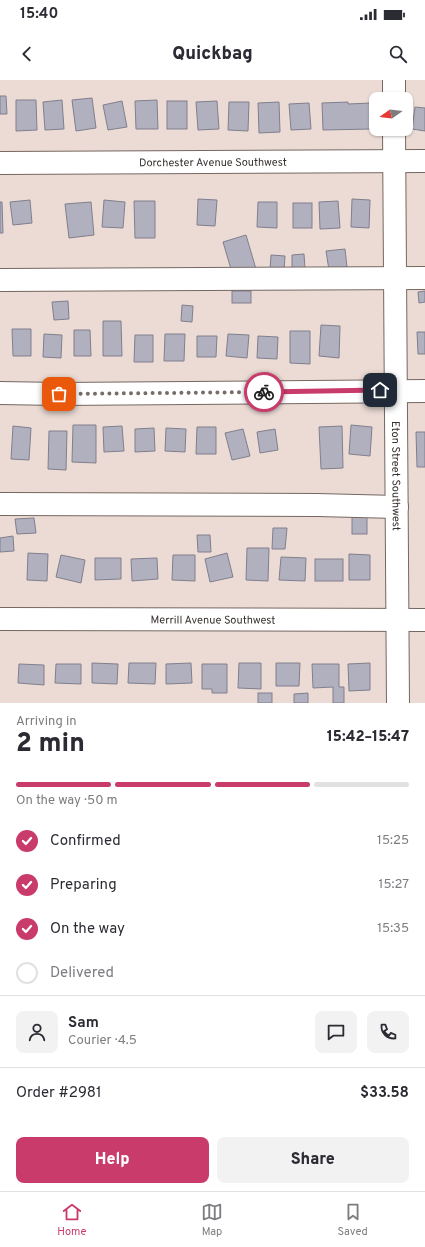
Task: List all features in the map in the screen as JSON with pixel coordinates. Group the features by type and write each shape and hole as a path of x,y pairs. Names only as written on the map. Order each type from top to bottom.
{"street":[{"path":"394,80 394,92"},
{"name":"Eton Street Southwest","path":"394,136 398,703"},
{"name":"Dorchester Avenue Southwest","path":"0,163 425,161"},
{"path":"0,280 425,278"},
{"path":"0,393 59,394 396,390 425,391"},
{"path":"0,504 317,505 397,507"},
{"name":"Merrill Avenue Southwest","path":"0,620 425,620"}],"building":[{"path":"0,96 6,96 7,114 0,114"},
{"path":"92,98 96,128 76,131 72,100"},
{"path":"16,100 36,100 37,130 16,131"},
{"path":"62,100 64,129 45,130 43,102"},
{"path":"157,100 158,129 136,129 135,101"},
{"path":"122,101 127,127 108,130 103,105"},
{"path":"167,101 187,101 187,129 167,129"},
{"path":"217,101 219,129 198,130 196,102"},
{"path":"229,102 249,102 248,131 228,130"},
{"path":"279,102 280,132 259,133 258,103"},
{"path":"309,103 311,129 291,130 289,104"},
{"path":"322,103 369,103 369,129 323,130"},
{"path":"415,107 425,108 425,131 413,129"},
{"path":"198,199 217,200 215,226 197,225"},
{"path":"352,199 370,200 369,228 351,227"},
{"path":"30,200 32,223 13,225 10,202"},
{"path":"104,200 125,202 123,228 102,227"},
{"path":"134,201 155,201 155,238 135,238"},
{"path":"338,201 340,228 320,229 319,202"},
{"path":"0,202 2,202 3,233 0,233"},
{"path":"91,202 94,235 69,238 65,204"},
{"path":"258,202 277,202 277,228 257,227"},
{"path":"293,203 312,203 312,228 293,228"},
{"path":"246,235 256,269 233,276 223,242"},
{"path":"345,249 347,267 329,270 326,251"},
{"path":"304,254 305,268 292,268 292,255"},
{"path":"271,255 285,256 284,271 270,270"},
{"path":"232,291 251,291 251,303 232,303"},
{"path":"425,291 425,302 419,303 418,292"},
{"path":"68,301 69,319 54,320 52,302"},
{"path":"182,305 193,306 192,322 181,321"},
{"path":"103,321 121,321 122,356 103,356"},
{"path":"321,325 340,326 339,358 319,356"},
{"path":"12,329 31,329 31,356 13,356"},
{"path":"74,330 90,330 91,356 74,356"},
{"path":"290,331 310,331 310,364 290,363"},
{"path":"417,332 425,332 425,354 418,354"},
{"path":"44,334 62,335 61,358 43,357"},
{"path":"165,334 185,334 184,361 164,361"},
{"path":"228,334 249,335 247,358 226,356"},
{"path":"135,335 153,335 153,362 134,362"},
{"path":"197,336 217,336 216,357 197,357"},
{"path":"258,336 278,337 277,359 257,358"},
{"path":"73,425 96,425 96,463 72,462"},
{"path":"351,425 372,427 370,456 349,454"},
{"path":"13,426 31,428 29,460 11,459"},
{"path":"122,426 124,451 104,452 103,427"},
{"path":"342,426 343,468 321,469 319,427"},
{"path":"197,427 216,427 216,454 196,454"},
{"path":"154,428 155,451 135,452 135,429"},
{"path":"166,428 186,429 185,452 165,451"},
{"path":"243,429 250,456 232,460 225,433"},
{"path":"275,429 278,450 260,453 257,432"},
{"path":"49,431 67,431 66,470 48,469"},
{"path":"416,432 425,432 425,467 417,467"},
{"path":"352,516 367,516 367,534 352,534"},
{"path":"34,518 36,533 17,534 15,519"},
{"path":"273,528 287,528 285,549 272,549"},
{"path":"197,535 210,535 211,552 198,552"},
{"path":"13,536 14,551 0,552 0,538"},
{"path":"247,548 269,548 268,581 246,580"},
{"path":"28,553 48,554 47,581 27,580"},
{"path":"227,553 233,577 210,582 205,559"},
{"path":"349,554 370,555 370,580 349,580"},
{"path":"61,555 85,560 81,583 56,577"},
{"path":"173,555 195,555 195,581 172,580"},
{"path":"281,557 306,558 305,581 279,580"},
{"path":"95,558 121,558 121,579 95,580"},
{"path":"157,558 158,579 132,581 131,559"},
{"path":"315,559 343,559 343,581 315,581"},
{"path":"92,663 118,664 117,684 92,683"},
{"path":"129,663 156,663 155,684 128,683"},
{"path":"191,663 192,683 166,684 166,664"},
{"path":"239,663 261,663 261,689 238,688"},
{"path":"276,663 300,663 299,686 276,686"},
{"path":"370,663 370,690 349,691 348,664"},
{"path":"19,664 44,665 44,685 18,683"},
{"path":"56,664 81,664 81,684 55,683"},
{"path":"202,664 227,664 227,693 212,693 212,689 202,689"},
{"path":"312,664 339,664 339,687 344,687 344,703 333,703 333,687 313,688"},
{"path":"258,693 272,693 272,703 258,703"},
{"path":"308,693 308,703 294,703 294,694"}],"way so far":[{"path":"59,394 264,392"}],"route":[{"path":"264,392 380,390"}]}
